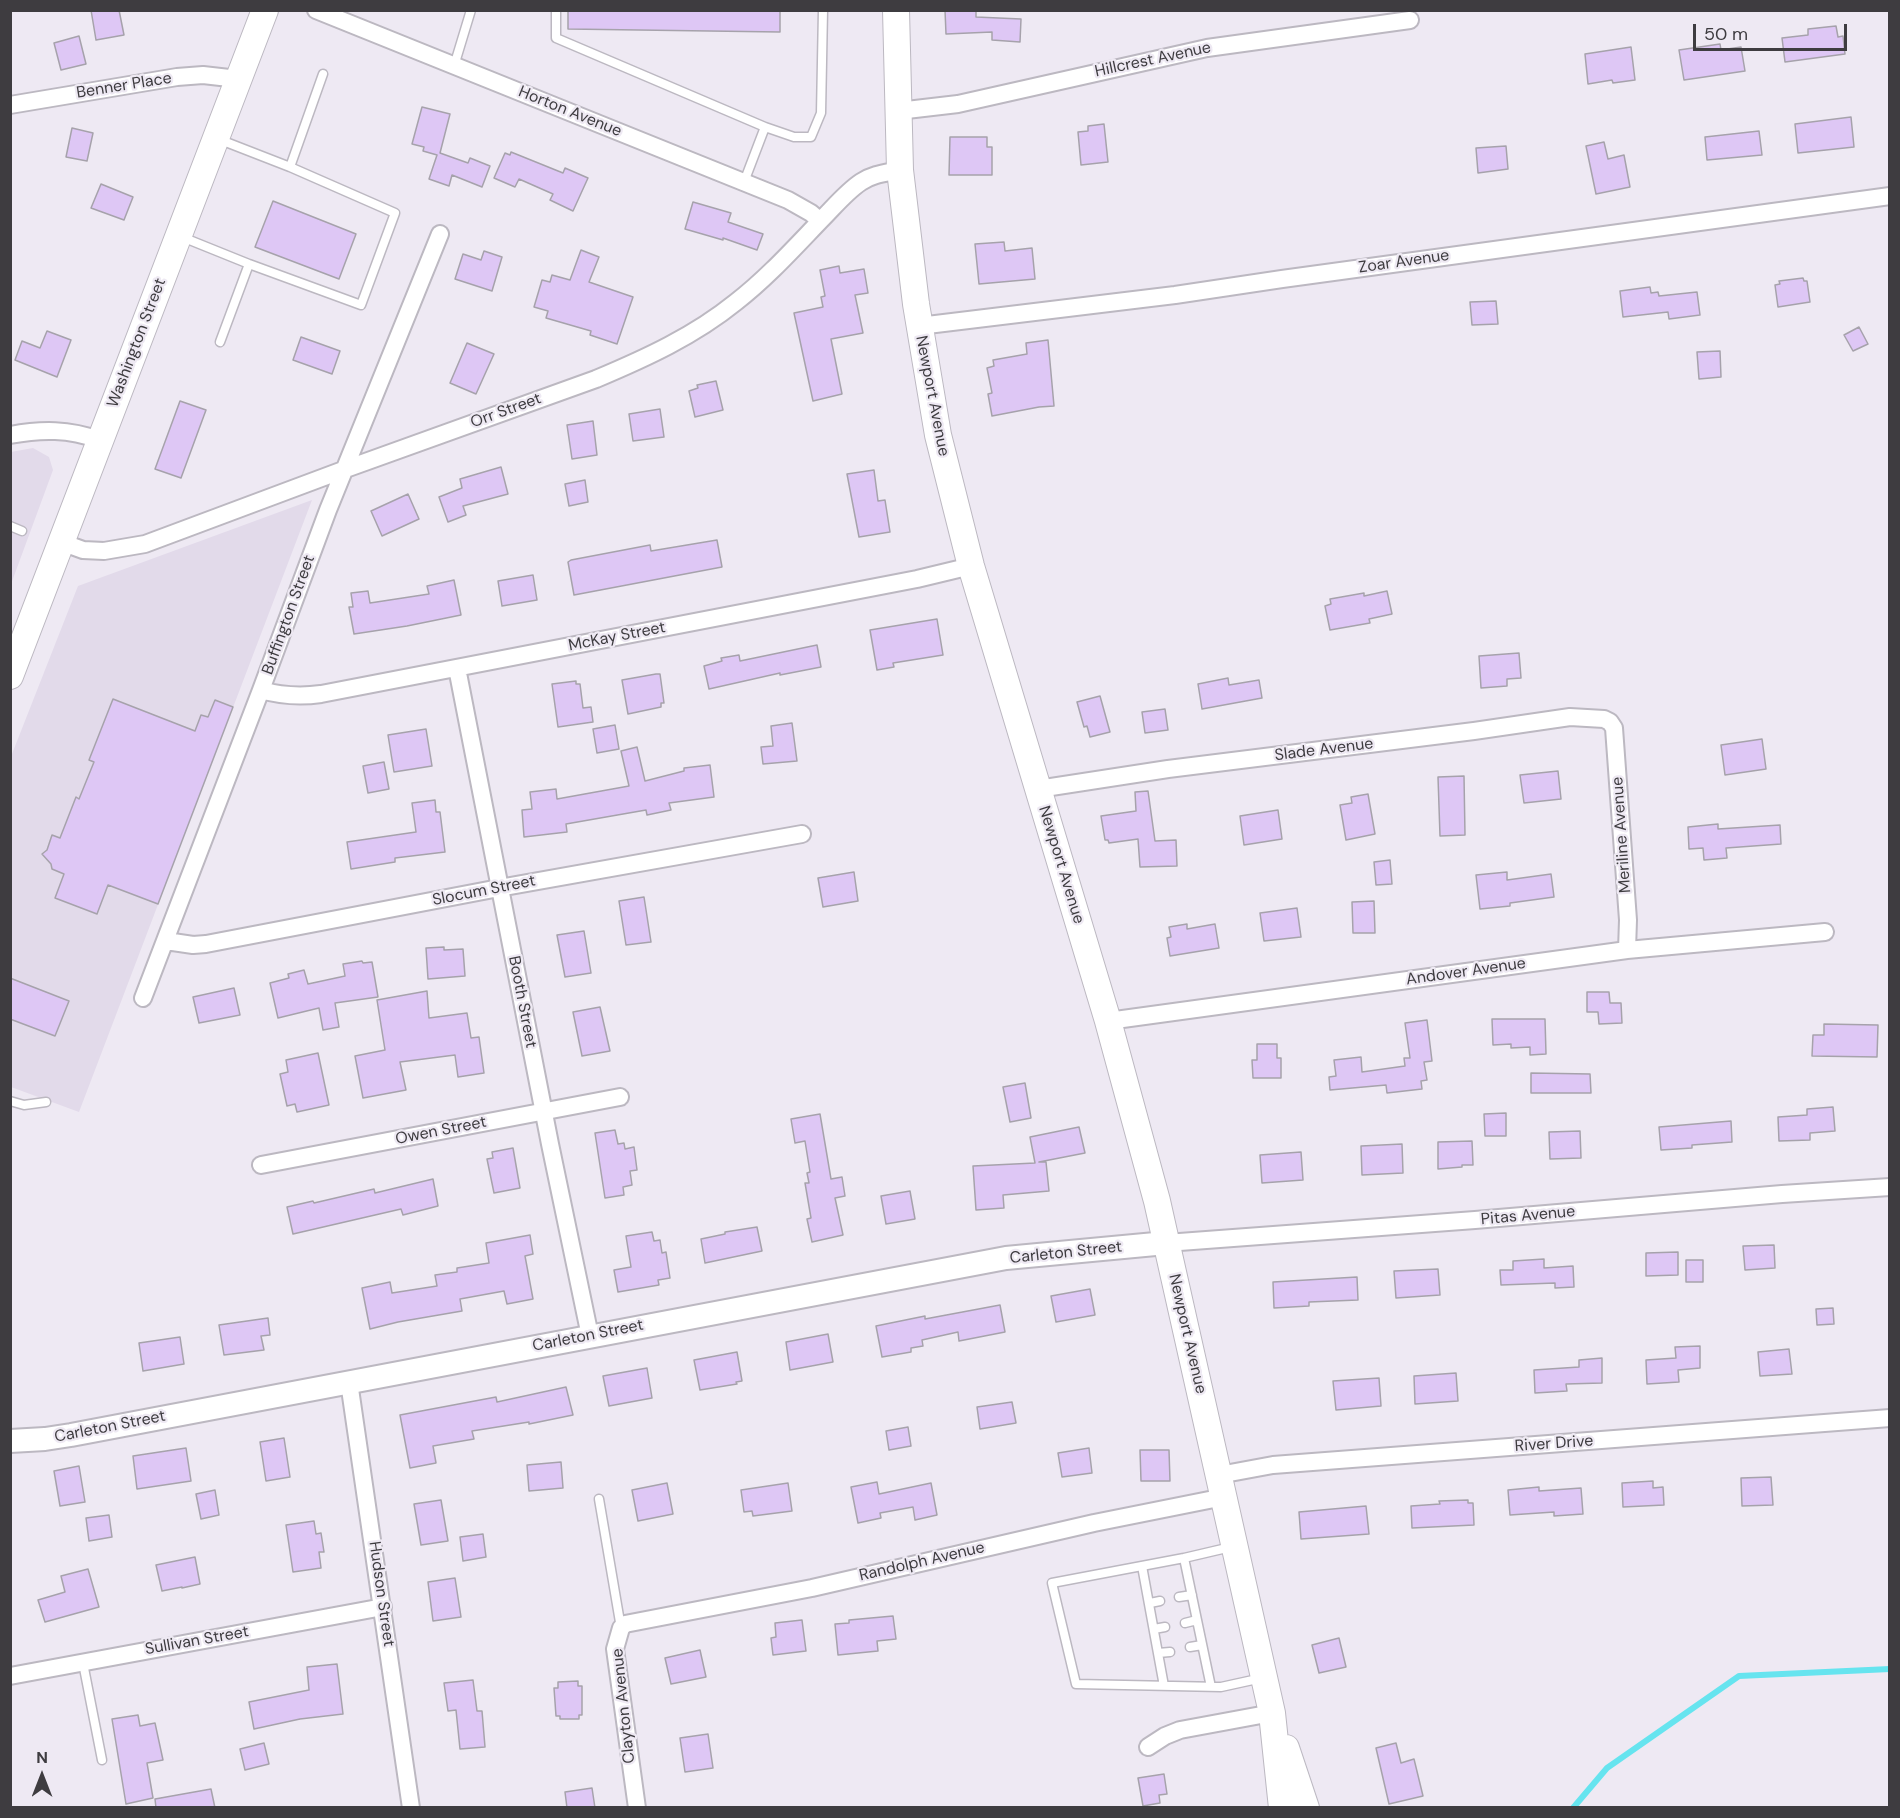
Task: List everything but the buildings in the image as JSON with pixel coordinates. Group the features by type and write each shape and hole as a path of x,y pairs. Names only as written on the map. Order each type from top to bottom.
{"main road":[{"name":"Washington Street","path":"10,676 265,10"},
{"name":"Newport Avenue","path":"896,10 900,170 919,326 938,435 971,566 1108,1021 1166,1243 1272,1713 1282,1808"},
{"name":"Newport Avenue","path":"1272,1713 1306,1808"}],"street":[{"name":"Horton Avenue","path":"316,10 744,182 800,206 820,221"},
{"name":"Hillcrest Avenue","path":"898,111 958,104 1207,48 1410,20"},
{"name":"Benner Place","path":"10,105 177,77 204,75 238,79"},
{"name":"Orr Street","path":"61,542 84,550 104,551 145,544 596,379 657,351 716,318 785,258 848,192 873,176 900,170"},
{"name":"Zoar Avenue","path":"919,326 1164,296 1890,196"},
{"name":"Buffington Street","path":"144,998 343,470 440,234"},
{"path":"10,435 56,430 82,434 99,440"},
{"name":"McKay Street","path":"261,690 303,697 917,579 971,566"},
{"name":"Booth Street","path":"457,668 543,1112 590,1336"},
{"name":"Slade Avenue","path":"1038,789 1168,769 1570,717 1593,717 1610,722"},
{"name":"Meriline Avenue","path":"1610,722 1614,728 1615,740 1628,920 1627,950"},
{"name":"Slocum Street","path":"166,941 193,945 206,944 499,888 802,834"},
{"name":"Andover Avenue","path":"1108,1021 1627,950 1825,932"},
{"name":"Owen Street","path":"261,1165 620,1097"},
{"name":"Pitas Avenue","path":"1166,1243 1890,1187"},
{"name":"Carleton Street","path":"10,1441 71,1435 1006,1258 1166,1243"},
{"name":"Hudson Street","path":"349,1382 411,1808"},
{"name":"River Drive","path":"1221,1486 1274,1465 1890,1418"},
{"name":"Randolph Avenue","path":"621,1628 625,1624 812,1588 1094,1523 1221,1486"},
{"name":"Sullivan Street","path":"10,1676 383,1607"},
{"name":"Clayton Avenue","path":"621,1628 615,1649 637,1808"},
{"path":"1148,1747 1165,1736 1180,1731 1272,1713"}],"lane":[{"path":"454,66 471,10"},
{"path":"556,10 555,38 765,127 794,137 811,137 821,113 823,10"},
{"path":"290,167 323,74"},
{"path":"744,182 765,127"},
{"path":"179,236 361,305 395,213 290,167 215,138"},
{"path":"220,342 249,264"},
{"path":"10,526 22,531"},
{"path":"10,1101 24,1106 46,1102"},
{"name":"Clayton Avenue","path":"599,1499 621,1628"},
{"path":"1235,1546 1052,1583 1076,1684 1221,1687 1264,1677"},
{"path":"1184,1558 1211,1687"},
{"path":"1142,1566 1164,1686"},
{"path":"1179,1597 1192,1595"},
{"path":"1150,1603 1160,1601"},
{"path":"1185,1623 1197,1620"},
{"path":"1154,1629 1165,1627"},
{"path":"1190,1647 1202,1645"},
{"path":"1158,1653 1170,1652"},
{"path":"83,1663 102,1760"}],"shaded area":[{"path":"33,448 49,457 53,470 11,584 11,452"},
{"path":"312,500 79,1112 11,1087 10,759 78,586"}],"waterway":[{"path":"1573,1808 1607,1768 1739,1676 1890,1669"}]}
